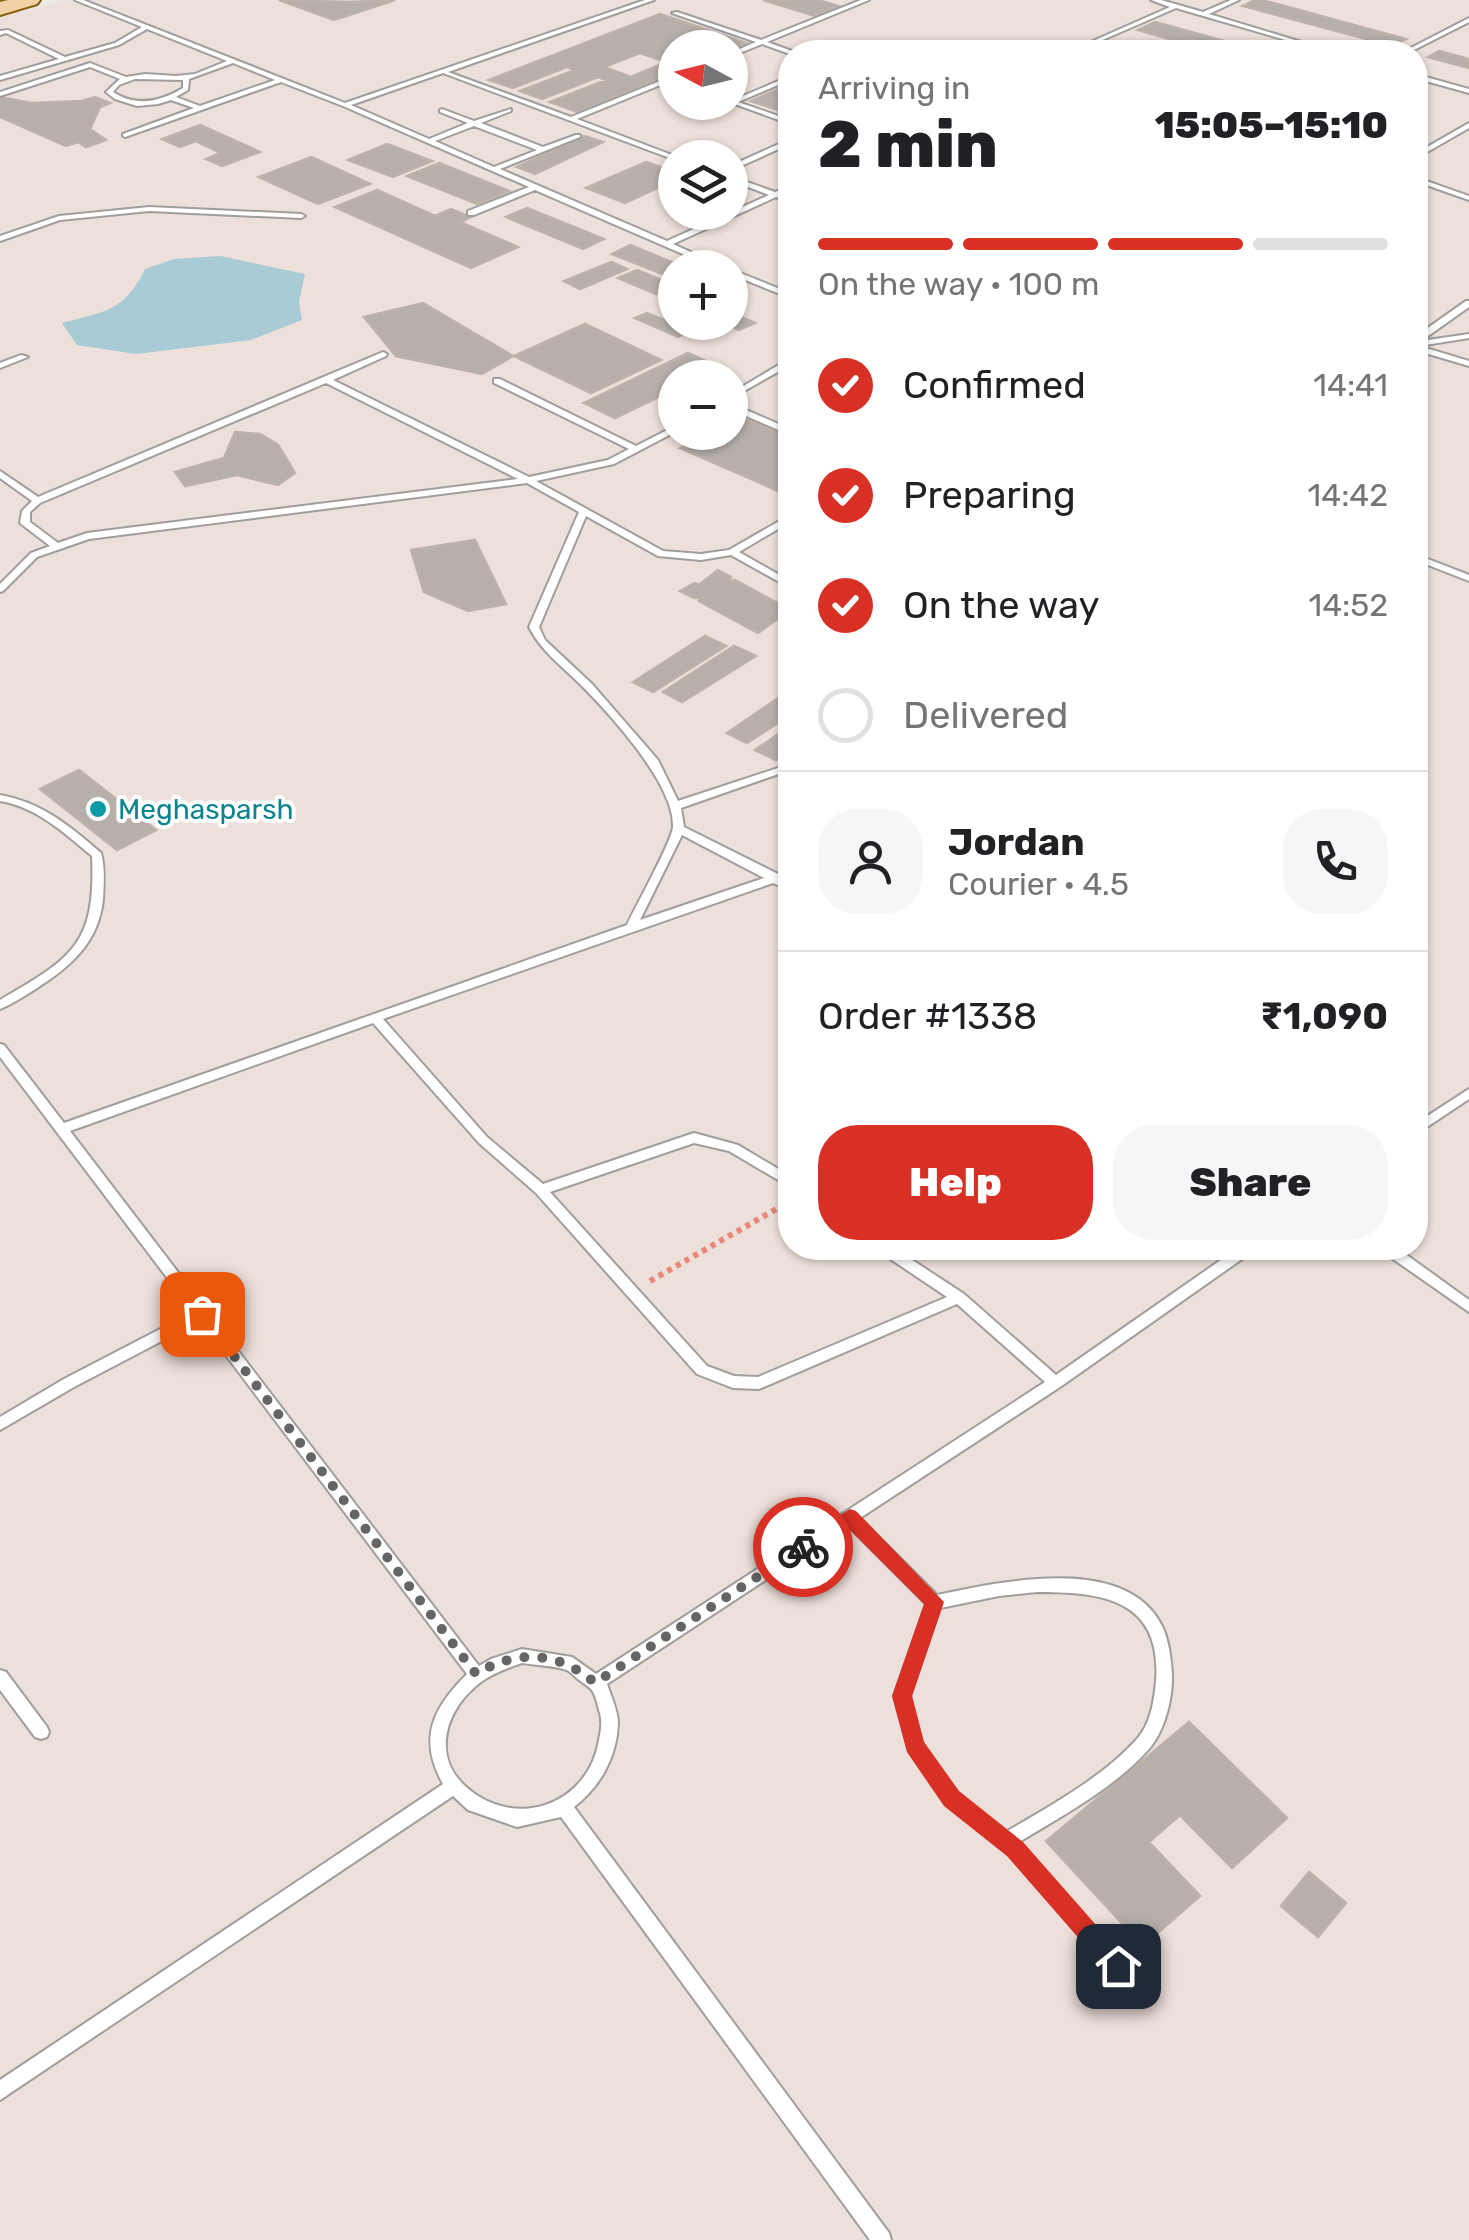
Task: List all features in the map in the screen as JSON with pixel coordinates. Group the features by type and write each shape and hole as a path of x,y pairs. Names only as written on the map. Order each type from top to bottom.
{"main road":[{"path":"0,9 30,0"}],"lane":[{"path":"78,0 345,105 681,250"},
{"path":"345,105 651,0"},
{"path":"748,48 866,0"},
{"path":"1154,0 1292,40"},
{"path":"1205,14 1236,0"},
{"path":"1098,40 1176,6"},
{"path":"675,13 778,48"},
{"path":"1428,41 1469,20"},
{"path":"0,78 117,44 146,27"},
{"path":"0,33 6,31 64,59"},
{"path":"0,94 90,65 124,80 164,75 186,78 233,61"},
{"path":"446,73 658,151"},
{"path":"124,80 109,92 124,102 143,104 172,98 186,89 186,78"},
{"path":"124,135 280,80"},
{"path":"1428,80 1469,91"},
{"path":"778,83 732,102 778,118"},
{"path":"573,118 658,84"},
{"path":"172,98 200,108"},
{"path":"429,141 509,110"},
{"path":"442,111 544,150"},
{"path":"1428,149 1469,125"},
{"path":"494,170 578,136"},
{"path":"748,161 778,147"},
{"path":"1428,184 1469,198"},
{"path":"748,185 776,195"},
{"path":"470,213 536,187"},
{"path":"667,244 776,195"},
{"path":"0,239 59,218 149,210 301,216"},
{"path":"748,278 778,291"},
{"path":"1428,334 1469,303"},
{"path":"1428,342 1469,336"},
{"path":"1428,349 1469,364"},
{"path":"54,545 25,523 26,512 37,501 383,354"},
{"path":"0,366 24,357"},
{"path":"748,386 778,369"},
{"path":"326,380 528,480 661,554 701,558 732,552 778,525"},
{"path":"497,381 636,450"},
{"path":"748,414 778,427"},
{"path":"0,589 34,554 88,536 528,480 591,468 658,438"},
{"path":"0,474 37,501"},
{"path":"583,512 534,627 541,642 588,686 654,762 675,806 679,829 631,927"},
{"path":"732,552 778,579"},
{"path":"1428,563 1469,578"},
{"path":"675,806 778,771"},
{"path":"0,798 21,800 58,823 97,855 102,896 88,938 56,972 0,1005"},
{"path":"679,829 776,878"},
{"path":"61,1129 776,878"},
{"path":"374,1018 483,1140 541,1190 702,1370 733,1382 759,1383 959,1298"},
{"path":"0,1048 476,1674"},
{"path":"1428,1121 1469,1092"},
{"path":"541,1190 694,1138 717,1140 744,1151 778,1174"},
{"path":"903,1260 959,1298 1054,1384"},
{"path":"595,1683 1054,1384 1230,1260"},
{"path":"1404,1260 1469,1307"},
{"path":"0,1424 69,1382 202,1314"},
{"path":"850,1517 934,1602"},
{"path":"934,1602 1003,1588 1050,1584 1110,1590 1144,1611 1164,1649 1165,1691 1146,1742 1062,1807 1006,1841"},
{"path":"934,1602 902,1696 915,1746 952,1798 1006,1841 1118,1966"},
{"path":"539,1656 570,1664 595,1683 609,1710 612,1740 600,1771 578,1797 529,1816 494,1813 465,1798 454,1786 440,1758 440,1726 452,1697 476,1674 506,1659 539,1656"},
{"path":"0,1677 41,1732"},
{"path":"0,2091 454,1786"},
{"path":"563,1806 882,2240"}],"path":[{"path":"632,1292 778,1208"}],"shaded area":[{"path":"63,0 1469,0 1469,2240 0,2240 0,6 22,13"}],"water":[{"path":"220,256 305,274 299,302 302,320 251,340 136,354 77,345 62,323 112,308 130,294 145,269 174,259"}],"building":[{"path":"279,0 348,2 395,0 334,20"},
{"path":"763,0 818,0 838,6 815,16"},
{"path":"1262,0 1406,39 1370,40 1243,6"},
{"path":"660,14 707,30 658,30 658,59 640,53 604,67 631,77 658,66 658,79 577,112 550,102 606,80 598,77 542,99 520,91 575,70 567,67 513,88 489,80"},
{"path":"1155,22 1221,40 1173,40 1138,30"},
{"path":"1439,51 1469,59 1469,68 1428,57"},
{"path":"778,89 778,110 751,101"},
{"path":"0,97 31,103 95,97 110,103 100,107 90,129 106,140 86,147 78,142 66,146 0,117"},
{"path":"200,125 260,152 222,166 206,159 221,153 196,141 180,147 162,139"},
{"path":"584,136 603,142 535,174 517,167"},
{"path":"387,144 432,161 393,177 348,160"},
{"path":"311,157 370,184 318,204 259,177"},
{"path":"646,162 658,166 658,188 625,203 586,188"},
{"path":"439,163 509,191 477,204 407,176"},
{"path":"377,190 435,216 451,209 471,217 460,222 518,247 471,268 335,207"},
{"path":"527,208 604,239 583,249 506,217"},
{"path":"630,245 658,256 658,272 612,254"},
{"path":"611,262 627,269 580,289 564,281"},
{"path":"637,270 658,279 658,293 656,294 618,278"},
{"path":"423,303 513,356 482,374 396,356 364,317"},
{"path":"647,313 658,318 658,328 635,318"},
{"path":"585,324 661,360 591,393 514,356"},
{"path":"688,353 704,360 673,360"},
{"path":"658,367 658,397 615,418 584,403"},
{"path":"748,421 778,433 778,491 685,450 748,450"},
{"path":"235,432 260,434 278,445 295,473 278,485 237,475 185,486 175,472 224,458"},
{"path":"475,540 506,604 468,611 424,592 411,550"},
{"path":"718,570 731,577 730,582 735,580 778,603 778,619 758,633 699,601 704,598 680,591 695,583 699,585"},
{"path":"705,636 726,646 653,692 633,682"},
{"path":"734,646 756,656 682,702 663,692"},
{"path":"778,698 778,723 747,743 727,733"},
{"path":"778,734 778,759 755,750"},
{"name":"Meghasparsh","path":"79,770 156,830 117,850 40,789"},
{"path":"1189,1722 1287,1818 1232,1868 1180,1815 1149,1842 1200,1896 1143,1946 1046,1841"},
{"path":"1309,1872 1346,1903 1318,1937 1281,1906"}],"way so far":[{"path":"202,1314 476,1674 506,1659 539,1656 570,1664 595,1683 803,1547"}],"place":[{"name":"Meghasparsh","path":"98,809"}],"route":[{"path":"803,1547 850,1517 934,1602 902,1696 915,1746 952,1798 1015,1849 1118,1966"}]}
